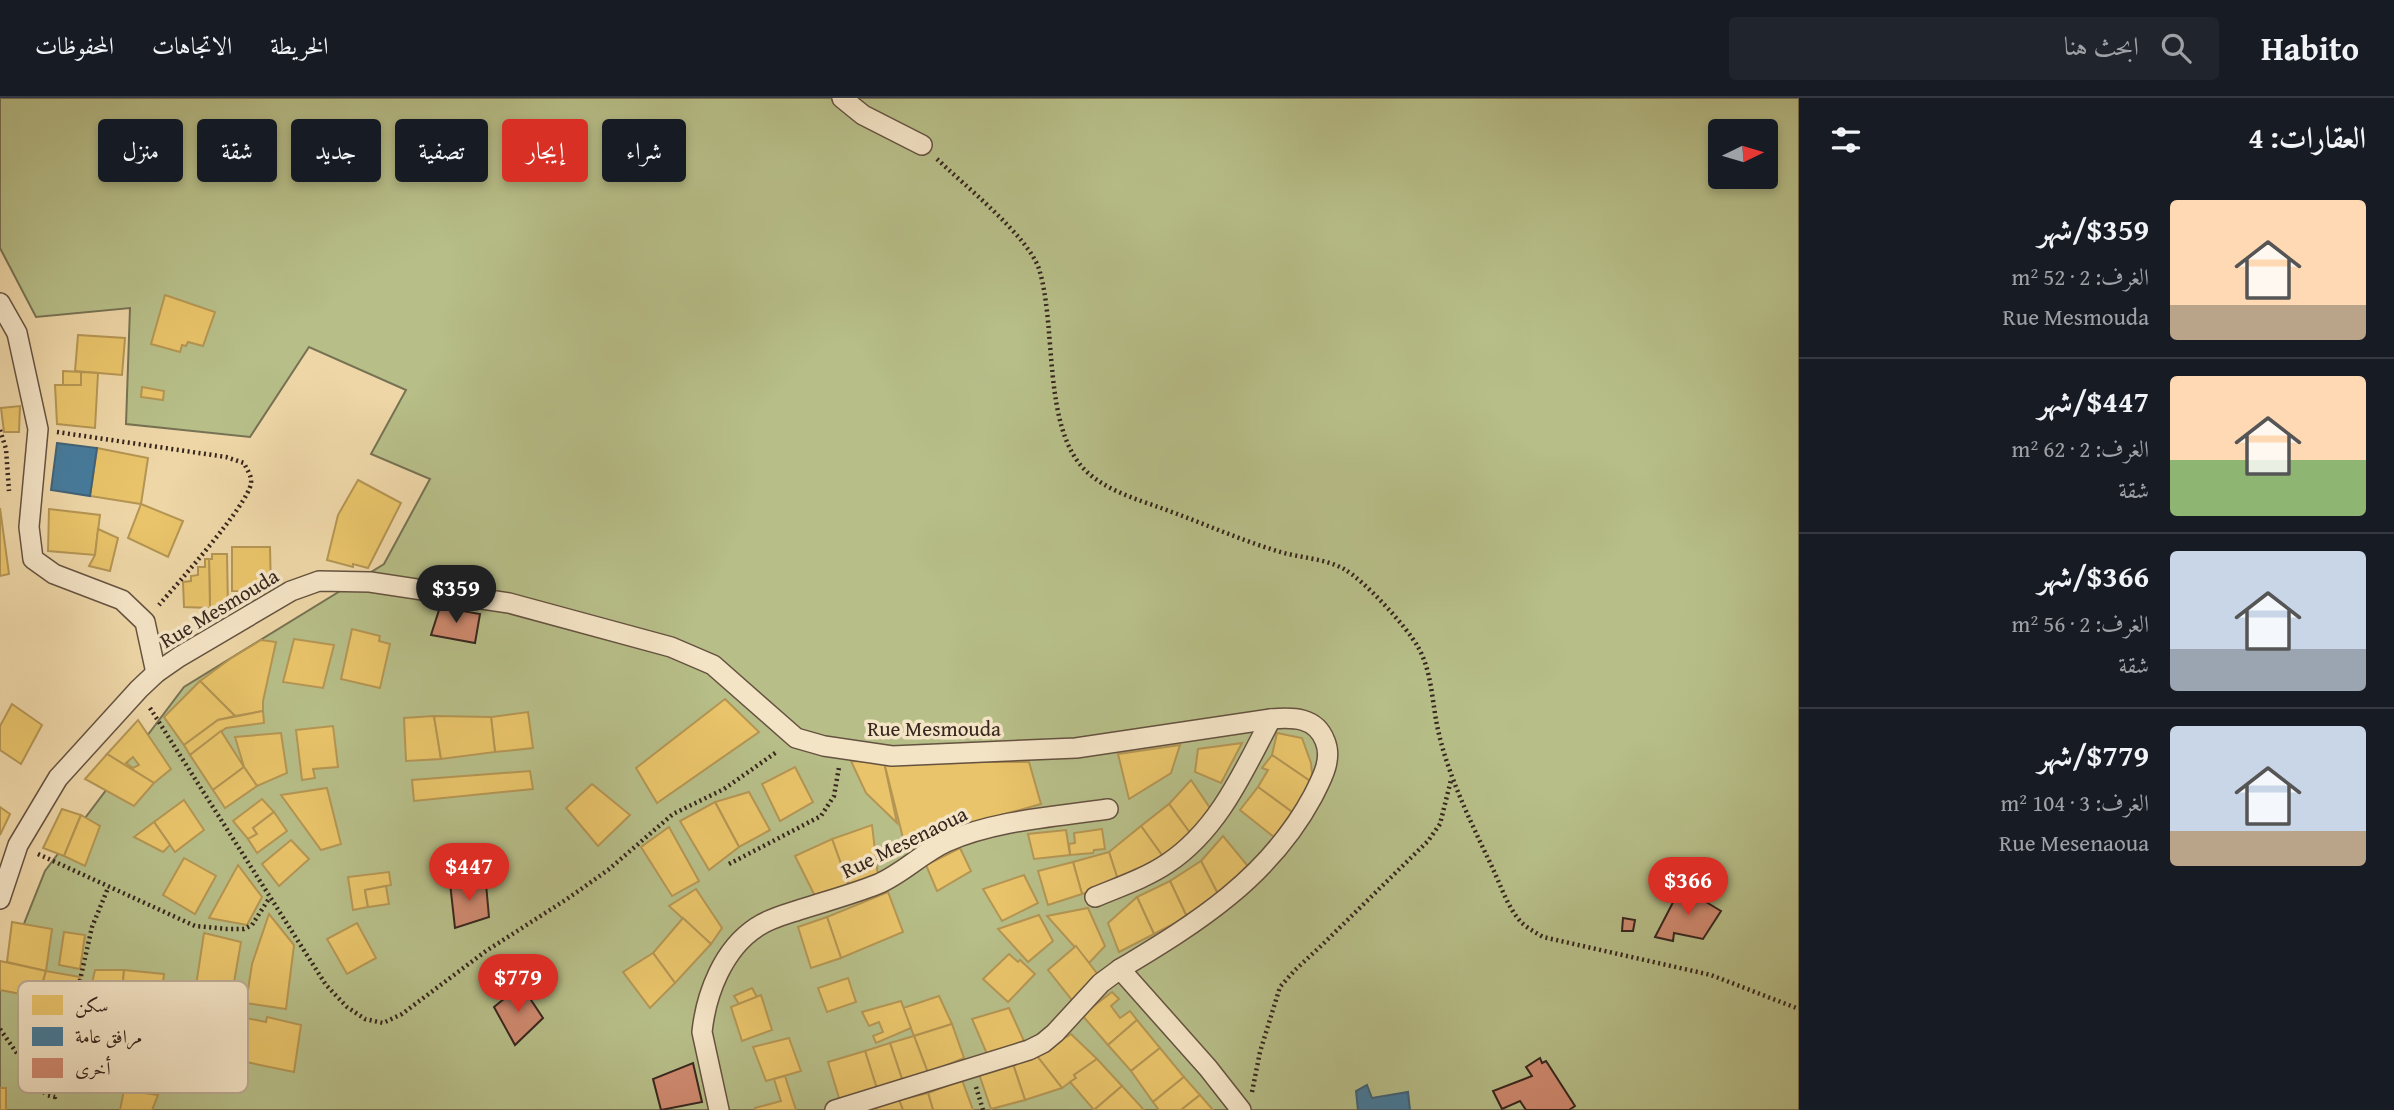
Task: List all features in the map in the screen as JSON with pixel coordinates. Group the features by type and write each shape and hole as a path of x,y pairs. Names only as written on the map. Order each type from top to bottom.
{"street":[{"path":"842,98 863,115 922,145"},
{"path":"0,303 17,333 38,429 29,527 33,559 54,574 122,600 145,622 156,673"},
{"name":"Rue Mesmouda","path":"0,899 18,845 58,778 156,673 291,591 319,581 370,582 509,603 671,647 713,665 796,738 842,749 892,756 1076,748 1271,719 1309,721 1321,731 1327,744 1328,760 1323,777 1306,810 1272,858 1234,893 1181,932 1119,969"},
{"path":"1095,897 1145,876 1167,863 1200,835 1234,789 1271,719"},
{"name":"Rue Mesenaoua","path":"719,1110 702,1032 703,1020 709,997 725,961 756,927 780,916 886,881 920,856 963,835 986,828 1108,809"},
{"path":"835,1110 1044,1043 1093,991 1119,969 1208,1068 1246,1104"}],"path":[{"path":"922,145 1018,236 1031,252 1039,268 1044,293 1063,434 1071,453 1086,471 1107,486 1136,499 1278,551 1332,564 1356,577 1402,624 1425,663 1438,730 1452,780 1519,920 1542,937 1711,975 1799,1009"},
{"path":"38,429 226,457 244,463 251,477 250,491 145,622"},
{"path":"139,689 326,985 359,1015 383,1023 402,1014 486,951 608,870 673,814 724,789 796,738"},
{"path":"729,864 821,816 834,796 842,749"},
{"path":"1246,1104 1280,987 1428,841 1440,824 1452,780"},
{"path":"18,845 195,926 244,929 252,925 270,896"},
{"path":"80,981 92,927 108,888"},
{"path":"0,1029 18,1055"}],"green space":[{"path":"0,98 1799,98 1799,1110 0,1110 0,984 45,871 184,687 384,564 430,479 371,454 406,390 309,347 250,437 126,424 130,308 36,317 0,248"}],"building: سكن":[{"path":"165,295 215,312 203,346 188,342 186,346 182,345 180,352 151,344"},
{"path":"78,335 125,338 122,375 75,371"},
{"path":"63,371 81,372 81,385 63,385"},
{"path":"81,372 98,373 95,428 57,424 55,385 81,385"},
{"path":"142,387 164,391 163,400 141,397"},
{"path":"20,406 19,432 4,432 1,408"},
{"path":"97,448 148,458 141,504 90,496"},
{"path":"358,480 401,503 368,568 327,560 338,515"},
{"path":"141,504 183,521 168,557 128,538"},
{"path":"0,508 9,574 0,576"},
{"path":"49,509 100,515 95,555 48,551"},
{"path":"98,529 118,538 110,571 89,566 95,555"},
{"path":"232,547 270,547 271,592 232,591"},
{"path":"212,554 227,554 228,609 210,608 209,559 212,559"},
{"path":"205,559 209,559 210,608 184,607 183,582 191,581 191,576 198,575 198,567 205,567"},
{"path":"352,629 380,636 379,641 390,644 380,688 341,679"},
{"path":"294,639 334,645 323,688 283,682"},
{"path":"261,640 276,642 263,711 235,716 200,681"},
{"path":"200,681 235,716 218,720 184,745 164,717"},
{"path":"725,699 759,732 657,803 636,768"},
{"path":"12,704 42,725 21,764 0,750 0,726"},
{"path":"263,711 264,723 226,728 190,755 184,745 218,720"},
{"path":"528,712 533,748 495,752 491,717"},
{"path":"434,716 441,759 406,761 404,718"},
{"path":"434,716 491,717 495,752 441,759"},
{"path":"138,720 171,769 154,783 107,754","holes":["133,757 139,765 133,768 126,763"]},
{"path":"333,726 338,767 313,769 315,778 302,780 296,730"},
{"path":"221,731 244,767 213,790 190,755"},
{"path":"281,733 287,773 257,786 244,767 235,737"},
{"path":"1277,733 1302,738 1311,763 1313,783 1272,755"},
{"path":"1242,743 1221,783 1195,772 1198,749"},
{"path":"1180,745 1171,773 1129,799 1118,754"},
{"path":"107,754 154,783 134,806 85,779"},
{"path":"1272,755 1313,783 1292,812 1258,787 1268,770 1262,768"},
{"path":"851,761 884,762 897,823 866,793"},
{"path":"884,762 1029,762 1041,804 904,842"},
{"path":"244,767 257,786 225,808 213,790"},
{"path":"795,767 813,802 780,821 762,784"},
{"path":"530,771 533,789 414,801 412,780"},
{"path":"1191,780 1212,811 1193,837 1169,804"},
{"path":"592,784 630,815 598,846 566,808"},
{"path":"1258,787 1292,812 1274,837 1240,810"},
{"path":"327,788 341,844 321,850 281,795"},
{"path":"749,792 770,830 739,847 715,802"},
{"path":"262,799 274,812 253,828 257,834 248,839 233,821"},
{"path":"184,800 204,830 175,852 154,822"},
{"path":"715,802 739,847 709,870 680,821"},
{"path":"1169,804 1193,837 1164,858 1141,826"},
{"path":"0,807 10,814 0,835"},
{"path":"62,809 81,815 64,856 43,848"},
{"path":"274,812 287,831 257,853 248,839 257,834 253,828"},
{"path":"81,815 100,826 85,866 64,856"},
{"path":"154,822 170,845 163,852 134,837"},
{"path":"872,825 878,876 849,886 832,839"},
{"path":"1141,826 1164,858 1119,883 1109,852"},
{"path":"669,827 699,881 672,896 641,847"},
{"path":"1102,829 1105,849 1070,855 1069,844 1075,843 1074,833"},
{"path":"1066,830 1070,855 1034,859 1028,834"},
{"path":"1223,836 1252,871 1219,896 1201,861"},
{"path":"832,839 849,886 817,900 795,856"},
{"path":"291,840 309,859 279,886 262,864"},
{"path":"960,848 971,871 937,891 926,865"},
{"path":"1109,852 1119,883 1082,894 1073,862"},
{"path":"184,858 216,876 195,914 163,895"},
{"path":"1201,861 1219,896 1187,917 1170,881"},
{"path":"1073,862 1082,894 1048,905 1038,871"},
{"path":"238,865 262,897 247,925 209,918"},
{"path":"389,872 391,885 365,890 368,907 353,910 348,877"},
{"path":"1024,875 1038,903 1002,921 983,889"},
{"path":"1170,881 1187,917 1154,934 1137,897"},
{"path":"386,886 389,904 368,907 365,890"},
{"path":"696,889 722,928 711,944 669,906"},
{"path":"888,892 903,932 841,958 827,917"},
{"path":"1137,897 1154,934 1119,952 1108,923"},
{"path":"1088,908 1105,946 1089,963 1047,916"},
{"path":"269,914 294,945 286,1009 248,1003 252,964"},
{"path":"1039,915 1053,941 1028,962 998,929"},
{"path":"827,917 841,958 811,968 798,927"},
{"path":"683,918 711,944 675,983 653,953"},
{"path":"12,922 52,929 46,971 7,962"},
{"path":"357,923 376,958 347,974 327,939"},
{"path":"64,932 85,935 80,969 59,965"},
{"path":"204,933 241,942 234,981 197,981"},
{"path":"1076,946 1099,976 1072,1000 1048,970"},
{"path":"653,953 675,983 650,1008 623,972"},
{"path":"1009,954 1035,974 1008,1002 983,979"},
{"path":"0,961 46,971 43,981 18,981 18,993 0,990"},
{"path":"95,970 124,970 123,981 92,981"},
{"path":"124,970 164,974 163,981 123,981"},
{"path":"46,971 80,977 79,981 43,981"},
{"path":"848,978 856,1002 827,1012 818,988"},
{"path":"752,988 757,997 739,1004 734,996"},
{"path":"1112,992 1119,999 1111,1006 1120,1018 1130,1011 1137,1020 1108,1045 1082,1015"},
{"path":"761,995 772,1030 742,1041 731,1007"},
{"path":"939,996 952,1024 914,1036 903,1008"},
{"path":"901,1001 911,1028 876,1043 873,1036 883,1032 879,1022 869,1026 862,1012"},
{"path":"1009,1008 1024,1041 987,1054 972,1019"},
{"path":"267,1017 301,1025 294,1072 248,1062 248,1018 266,1022"},
{"path":"1137,1020 1160,1048 1131,1071 1108,1045"},
{"path":"952,1024 964,1058 928,1073 914,1036"},
{"path":"1071,1034 1097,1059 1074,1075 1076,1078 1062,1088 1037,1056"},
{"path":"914,1036 928,1073 903,1082 890,1043"},
{"path":"789,1038 801,1071 766,1081 753,1047"},
{"path":"890,1043 903,1082 877,1089 865,1051"},
{"path":"1160,1048 1184,1077 1153,1102 1131,1071"},
{"path":"865,1051 877,1089 840,1101 828,1062"},
{"path":"1037,1056 1062,1088 1025,1100 1013,1064"},
{"path":"1097,1059 1122,1086 1094,1110 1070,1082 1076,1078 1074,1075"},
{"path":"1013,1064 1025,1100 991,1109 979,1074"},
{"path":"785,1076 796,1110 756,1110 755,1108 781,1101 774,1079"},
{"path":"1184,1077 1200,1095 1181,1110 1159,1110 1153,1102"},
{"path":"962,1080 973,1110 933,1110 928,1093"},
{"path":"1122,1086 1144,1110 1094,1110"},
{"path":"0,1088 6,1088 6,1110 0,1110"},
{"path":"123,1093 158,1095 152,1110 120,1110"},
{"path":"928,1093 933,1110 903,1110 899,1100"},
{"path":"1200,1095 1213,1110 1181,1110"},
{"path":"899,1100 903,1110 873,1109"}],"building: مرافق عامة":[{"path":"57,443 97,448 90,496 51,490"},
{"path":"1367,1085 1372,1098 1408,1092 1410,1110 1358,1110 1356,1091"}],"building: أخرى":[{"path":"440,607 480,614 475,643 431,635"},
{"path":"450,883 486,884 489,917 455,928"},
{"path":"1681,887 1721,911 1703,939 1674,933 1673,941 1655,937"},
{"path":"1623,918 1635,920 1633,931 1622,931"},
{"path":"521,985 543,1018 515,1045 494,1007"},
{"path":"1540,1058 1542,1063 1546,1061 1575,1106 1569,1110 1526,1110 1520,1101 1502,1109 1493,1091 1532,1076 1526,1067"},
{"path":"693,1063 702,1102 661,1110 653,1079"}]}
